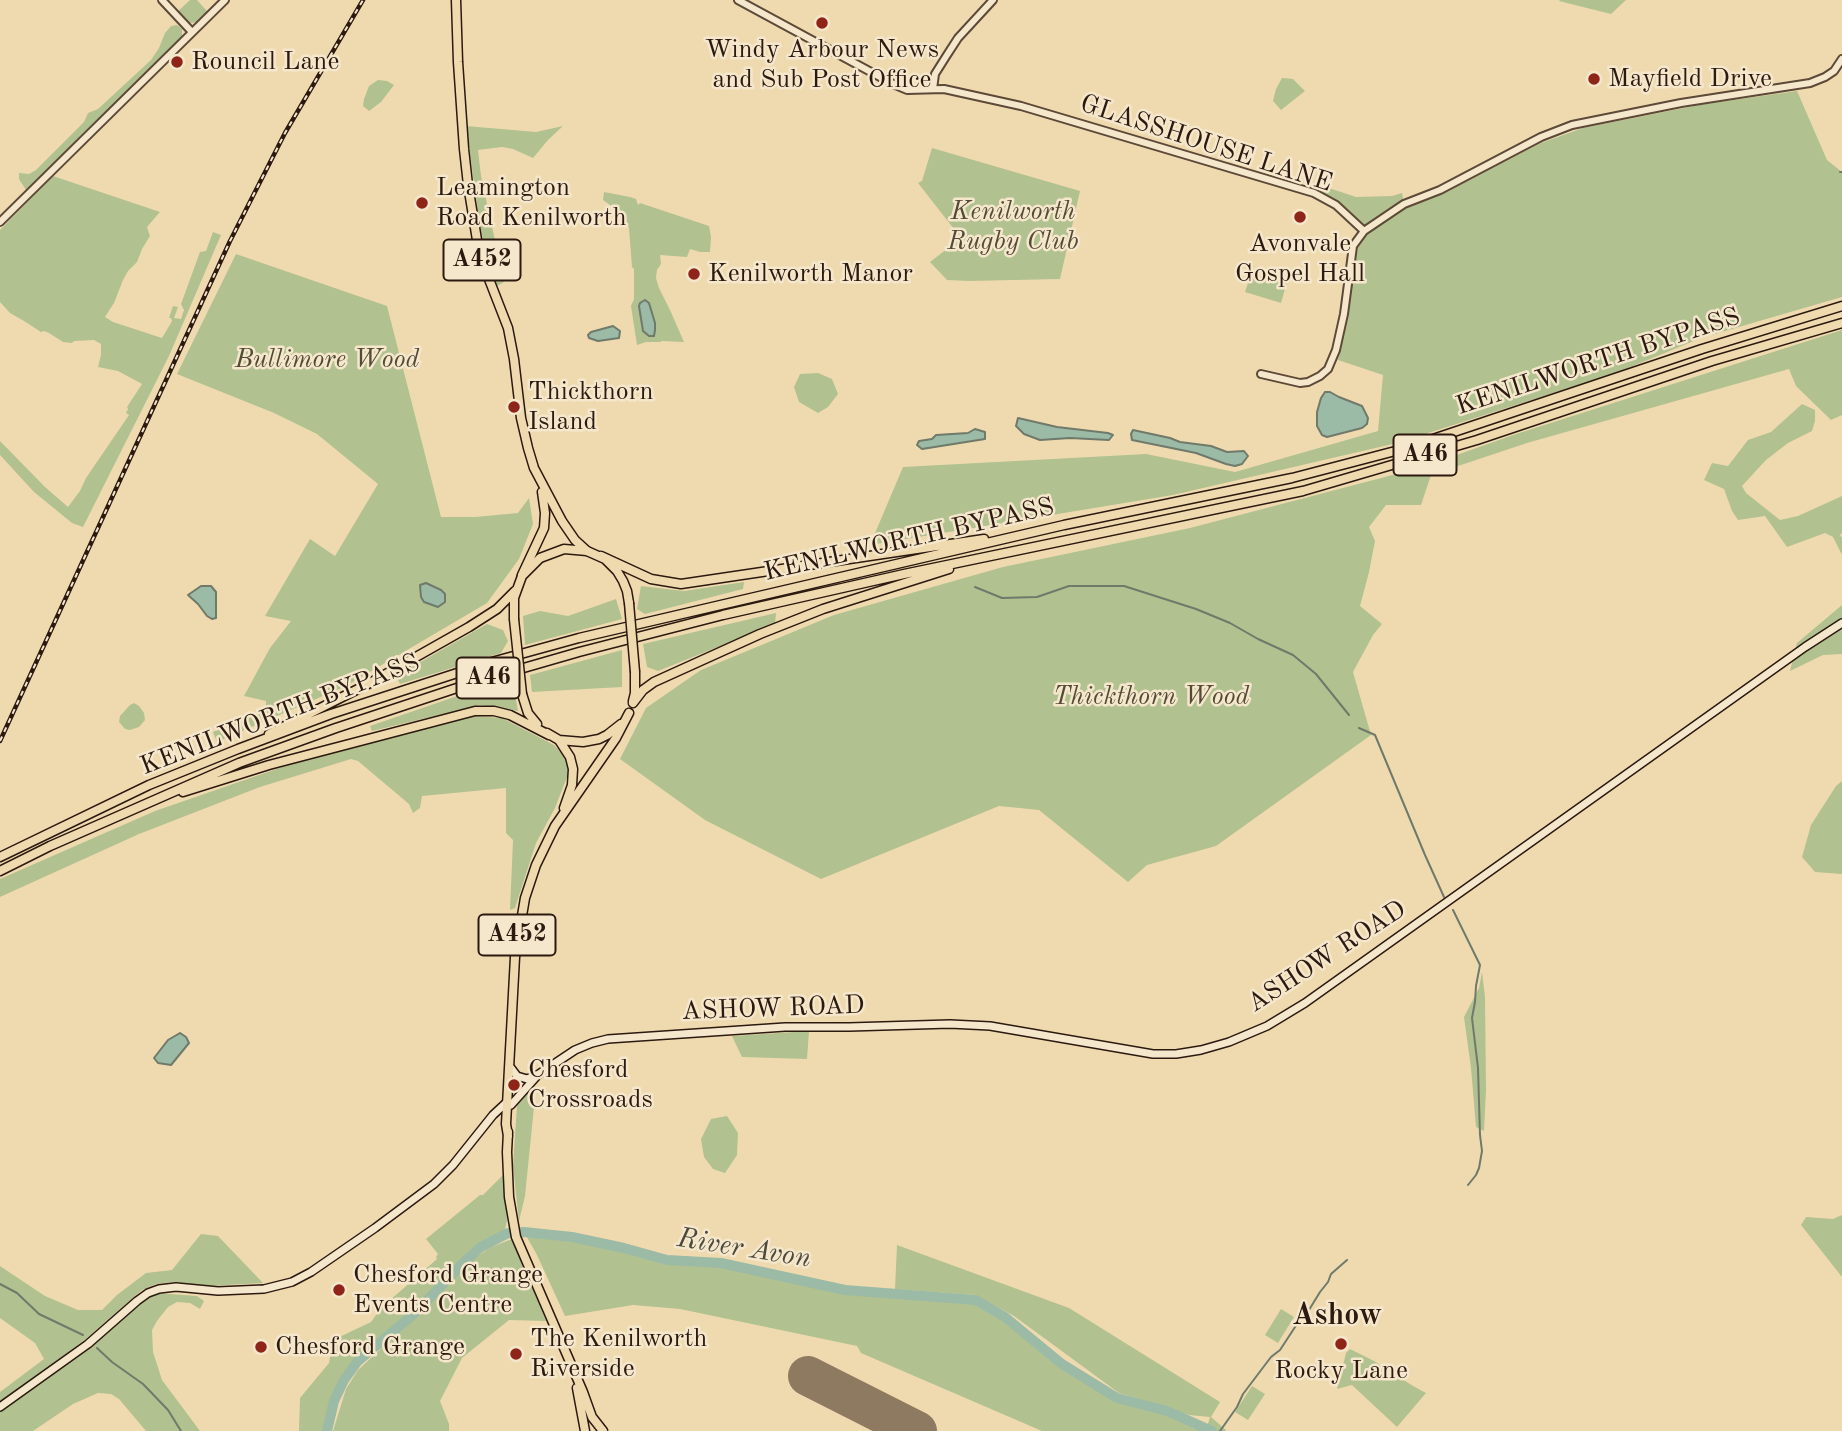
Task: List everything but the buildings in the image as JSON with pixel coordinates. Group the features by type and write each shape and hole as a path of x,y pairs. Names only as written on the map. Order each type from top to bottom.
{"main road":[{"name":"A452","path":"457,0 464,149 474,225 483,264 508,328 525,437 545,508 544,528 522,576"},
{"name":"KENILWORTH BYPASS","path":"0,857 149,785 331,714 424,683 579,638 1026,534 1292,478 1403,449 1702,349 1842,306"},
{"name":"KENILWORTH BYPASS","path":"0,871 184,786 264,754 475,682 723,615 1303,491 1477,440 1712,361 1842,323"},
{"name":"A452","path":"539,479 562,521 575,540 587,551"},
{"path":"549,735 532,720 524,704 513,605 515,591 522,576 540,558 554,551 587,551 651,579 681,584 946,543 1026,534"},
{"path":"633,703 642,690 654,682 760,634 822,609 999,554"},
{"path":"146,804 269,765 475,710 510,715 559,740 583,742 599,739 624,720 635,693 627,591 620,575 601,556"},
{"path":"238,749 370,683 469,627 497,609 515,591"},
{"name":"ASHOW ROAD","path":"0,1407 88,1344 148,1293 176,1287 218,1291 264,1289 292,1282 310,1272 434,1184 485,1125 542,1072 575,1050 592,1043 608,1039 786,1027 939,1024 990,1026 1153,1054 1189,1052 1228,1042 1267,1026 1305,1003 1842,623"},
{"name":"A452","path":"603,1431 592,1417 519,1247 507,1169 510,1124 508,1068 511,1067 514,957 523,908 536,865 562,814 616,738 629,713"},
{"name":"A452","path":"559,740 570,757 573,769 572,785 562,814"},
{"path":"511,1067 521,1078 527,1079 542,1072"},
{"name":"A452","path":"508,1136 506,1124 509,1103"},
{"path":"485,1125 496,1119 501,1119 506,1124"},
{"name":"A452","path":"573,1372 585,1431"}],"street":[{"path":"162,0 192,32"},
{"path":"0,222 225,0"},
{"name":"GLASSHOUSE LANE","path":"738,0 895,85 907,89 944,89 1021,106 1314,193 1336,205 1364,231"},
{"path":"933,89 935,74 953,47 993,0"},
{"path":"1261,374 1300,383 1320,376 1328,369 1336,350 1344,314 1355,242 1364,231 1404,204 1451,185 1541,136 1572,125 1691,101 1810,83 1825,78 1842,59"}],"green space":[{"path":"190,0 197,0 207,11 196,22 191,23 177,12"},
{"path":"1560,0 1626,0 1611,14"},
{"path":"177,25 182,29 182,36 172,47 26,190 19,179 19,173 29,174 36,170 84,122 88,113 98,109 151,60 165,33 171,26"},
{"path":"1282,78 1293,79 1305,91 1281,110 1273,101"},
{"path":"378,80 394,85 381,102 369,111 363,106 364,99 369,86"},
{"path":"1797,91 1827,160 1842,172 1842,297 1701,338 1616,373 1397,443 1173,495 870,545 903,467 1146,454 1235,472 1378,431 1383,375 1338,360 1355,250 1367,232 1382,220 1384,222 1405,208 1447,192 1541,143 1583,128 1699,105"},
{"path":"466,126 536,132 563,126 533,158 502,147 478,150 504,282 497,286 480,226"},
{"name":"Kenilworth Rugby Club","path":"932,148 1080,191 1060,279 947,280 930,262 961,238 918,183 922,181"},
{"path":"53,176 160,212 147,227 150,236 137,262 123,280 105,317 113,322 162,338 172,321 169,318 173,306 178,307 174,318 181,319 184,310 181,304 200,252 206,251 213,232 221,235 169,356 83,527 72,523 34,492 0,455 0,441 68,507 129,415 126,413 127,407 142,384 118,371 98,367 101,344 94,340 63,342 10,313 0,302 0,230"},
{"path":"1320,185 1356,197 1392,196 1402,193 1404,204 1364,231 1336,205 1317,195"},
{"path":"604,192 630,197 636,199 638,205 640,203 709,226 710,252 690,249 687,257 660,255 661,264 656,278 684,342 661,341 637,345 631,306 634,299 634,269 629,228 620,210 603,200"},
{"name":"Bullimore Wood","path":"236,254 387,306 441,517 518,513 529,498 533,524 519,559 487,603 346,686 217,742 213,732 266,710 266,701 244,696 270,648 291,621 265,616 310,539 335,556 378,484 317,434 274,413 177,374"},
{"path":"1253,272 1264,278 1287,282 1281,303 1245,292"},
{"name":"Thickthorn Wood","path":"1842,330 1842,415 1831,420 1796,386 1789,369 1527,443 1431,475 1421,505 1386,505 1369,527 1375,541 1360,606 1382,624 1353,672 1371,735 1216,846 1147,865 1128,882 1039,810 999,806 821,879 705,820 620,759 646,708 701,670 834,615 1003,567 1190,528 1423,467 1513,435"},
{"path":"818,373 832,379 838,394 828,407 818,413 799,402 794,387 800,374"},
{"path":"1802,404 1815,410 1812,431 1788,443 1766,460 1742,486 1746,493 1780,520 1798,516 1842,496 1842,555 1833,537 1825,533 1787,547 1765,516 1738,520 1724,489 1704,480 1712,463 1728,466 1748,440 1771,432"},
{"path":"744,582 743,589 645,614 637,609 641,586 684,591"},
{"path":"616,599 622,619 525,645 523,616 540,611 568,616"},
{"path":"1842,605 1842,654 1823,655 1790,671 1797,643"},
{"path":"776,613 775,624 658,671 647,667 643,644"},
{"path":"487,624 503,630 508,641 501,653 400,684 396,676"},
{"path":"622,650 622,687 532,692 530,675"},
{"path":"513,681 518,711 480,705 372,731 370,726 498,682"},
{"path":"134,703 144,713 145,720 139,727 125,729 119,722 120,716"},
{"path":"475,716 502,718 554,745 566,758 569,772 555,808 536,843 515,908 510,910 513,840 506,833 506,788 422,796 420,808 413,813 409,804 358,761 351,759 260,787 139,834 0,897 0,879 155,811 288,765"},
{"path":"1842,781 1842,874 1815,872 1802,857 1811,825"},
{"path":"1482,972 1485,997 1484,1131 1476,1127 1464,1017 1479,988"},
{"path":"809,1031 807,1059 742,1057 732,1036"},
{"path":"531,1089 534,1107 525,1196 519,1221 513,1166 517,1106"},
{"path":"727,1116 738,1133 737,1155 725,1173 713,1169 704,1157 701,1139 711,1119"},
{"path":"505,1173 505,1229 476,1247 409,1314 362,1353 345,1371 336,1387 322,1431 299,1431 300,1398 329,1363 333,1340 371,1322 381,1308 437,1259 438,1254 426,1239 483,1195"},
{"path":"1842,1215 1842,1277 1801,1225 1806,1217 1833,1219"},
{"path":"524,1232 567,1236 667,1260 721,1263 845,1290 976,1300 1005,1317 1062,1364 1117,1398 1167,1411 1207,1427 1210,1417 1189,1415 1119,1393 1014,1316 976,1295 895,1289 897,1245 1069,1308 1220,1402 1211,1417 1227,1431 1042,1431 861,1353 857,1346 680,1309 633,1305 565,1316"},
{"path":"201,1234 218,1236 263,1283 209,1286 174,1282 156,1284 142,1290 82,1342 0,1403 0,1392 44,1359 35,1343 0,1318 0,1266 45,1296 78,1310 102,1310 146,1273 172,1270"},
{"path":"512,1239 546,1321 509,1320 462,1358 440,1401 449,1431 333,1431 346,1389 358,1370 426,1307 466,1265 489,1248"},
{"path":"157,1293 197,1296 204,1301 200,1309 190,1303 177,1302 168,1307 152,1330 153,1352 162,1380 200,1431 146,1431 119,1399 111,1394 98,1393 73,1404 33,1431 0,1431 0,1411 71,1359 131,1306"},
{"path":"1281,1309 1294,1317 1278,1343 1265,1335"},
{"path":"1350,1349 1426,1393 1397,1427 1352,1385 1337,1389 1346,1353"},
{"path":"1252,1386 1265,1394 1248,1420 1235,1412"}],"shaded area":[{"path":"645,300 649,303 655,323 654,336 643,331 639,306"},
{"path":"613,326 620,331 619,338 598,341 589,338 591,332"},
{"path":"1325,392 1362,406 1368,418 1367,424 1362,428 1327,437 1322,435 1317,426 1317,412"},
{"path":"1018,418 1113,435 1109,440 1040,440 1024,434 1016,426"},
{"path":"975,429 985,432 985,439 922,449 917,445 919,441 932,439 936,435 968,433"},
{"path":"1133,430 1180,442 1211,446 1227,452 1244,451 1248,456 1242,464 1226,464 1196,453 1132,440"},
{"path":"426,583 445,594 445,602 438,607 424,602 420,585"},
{"path":"201,586 211,586 216,592 216,618 207,616 188,595"},
{"path":"180,1033 189,1043 171,1065 158,1063 154,1058 168,1040"}],"waterway":[{"path":"975,587 1002,598 1037,597 1069,586 1124,586 1196,609 1293,655 1316,674 1349,715"},
{"path":"1359,728 1375,735 1444,897"},
{"path":"1453,910 1480,965 1472,1018 1478,1068 1482,1151 1479,1168 1468,1185"},
{"name":"River Avon","path":"327,1431 334,1401 357,1362 415,1313 481,1247 508,1233 524,1232 572,1237 667,1260 721,1263 845,1290 976,1300 1005,1317 1062,1364 1117,1398 1167,1411 1212,1431"},
{"path":"1220,1431 1243,1394 1309,1310 1331,1274 1347,1260"},
{"path":"0,1284 17,1293 39,1314 83,1335"},
{"path":"97,1348 143,1384 168,1410 181,1431"}],"runway":[{"path":"808,1376 917,1431"}],"railway":[{"path":"0,741 230,241 285,133 363,0"}],"place":[{"name":"Windy Arbour News and Sub Post Office","path":"822,23"},
{"name":"Rouncil Lane","path":"177,62"},
{"name":"Mayfield Drive","path":"1594,79"},
{"name":"Leamington Road Kenilworth","path":"422,203"},
{"name":"Avonvale Gospel Hall","path":"1300,217"},
{"name":"Kenilworth Manor","path":"694,274"},
{"name":"Thickthorn Island","path":"514,407"},
{"name":"Chesford Crossroads","path":"514,1085"},
{"name":"Chesford Grange Events Centre","path":"339,1290"},
{"name":"Rocky Lane","path":"1341,1344"},
{"name":"Chesford Grange","path":"261,1347"},
{"name":"The Kenilworth Riverside","path":"516,1354"}],"district":[{"name":"Ashow","path":"1337,1316"}]}
